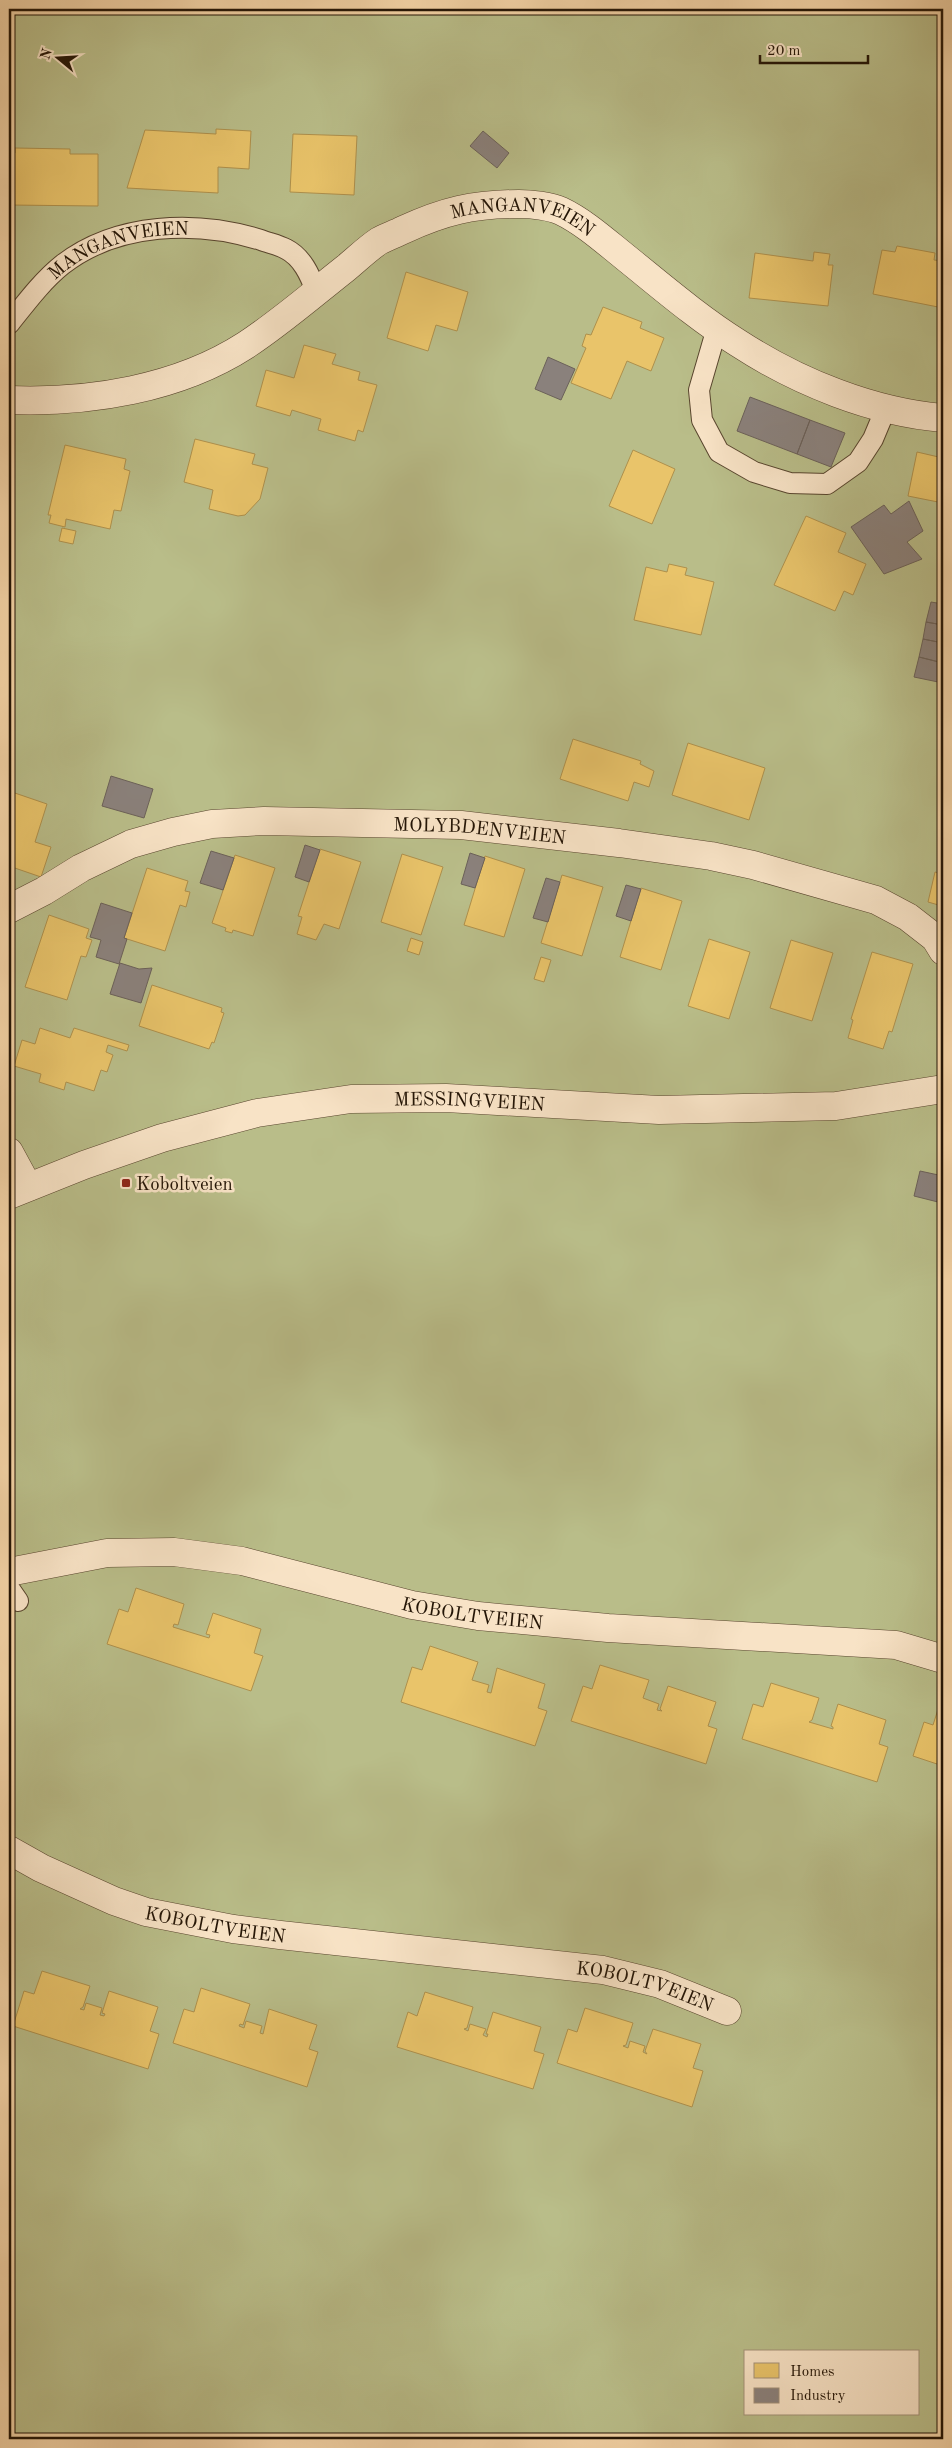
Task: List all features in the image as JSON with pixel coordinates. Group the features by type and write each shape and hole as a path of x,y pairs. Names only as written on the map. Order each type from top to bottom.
{"street":[{"name":"MANGANVEIEN","path":"9,400 64,398 112,393 156,384 201,369 244,346 284,318 379,241 453,209 523,204 559,211 591,231 737,343 780,368 829,390 886,408 918,416 943,418"},
{"name":"MOLYBDENVEIEN","path":"9,909 44,892 81,868 131,844 212,824 264,821 461,825 619,843 711,856 753,865 876,900 908,917 934,938 943,951"},
{"name":"MESSINGVEIEN","path":"18,1191 84,1165 162,1138 257,1113 351,1099 446,1098 669,1110 836,1106 943,1089"},
{"path":"9,1152 18,1191"},
{"name":"KOBOLTVEIEN","path":"9,1572 107,1554 174,1552 242,1561 403,1603 478,1616 608,1628 896,1645 943,1659"},
{"name":"KOBOLTVEIEN","path":"9,1850 49,1872 114,1901 146,1912 232,1929 603,1970 660,1984 727,2011"}],"lane":[{"name":"MANGANVEIEN","path":"9,324 40,287 63,265 98,245 138,232 177,226 218,229 287,249 306,266 316,291"},
{"path":"717,328 698,390 702,420 719,452 754,472 790,483 827,484 858,462 873,439 886,408"}],"green space":[{"path":"9,9 943,9 943,2439 9,2439"}],"building: Homes":[{"path":"216,129 251,131 249,169 218,167 218,193 127,188 145,130 216,134"},
{"path":"293,134 357,136 354,195 290,192"},
{"path":"15,148 70,149 70,154 98,154 98,206 9,205 9,153 15,153"},
{"path":"897,246 935,253 934,260 943,261 943,308 873,294 882,250 895,252"},
{"path":"814,252 830,254 828,265 833,265 828,306 749,298 755,253 813,261"},
{"path":"406,272 468,292 457,331 436,325 428,351 387,338"},
{"path":"603,307 642,322 640,328 664,338 651,371 627,361 611,399 571,383 586,348 582,346 586,334 591,335"},
{"path":"304,345 336,354 332,364 360,372 358,380 377,385 363,432 358,430 355,441 318,430 321,419 292,410 290,416 256,406 266,370 294,378"},
{"path":"195,439 255,454 252,464 268,468 260,499 245,515 238,516 209,509 213,490 184,482"},
{"path":"65,445 126,459 124,469 130,471 121,511 114,510 110,529 66,519 65,527 49,523 51,515 48,515"},
{"path":"633,450 675,469 652,524 609,506"},
{"path":"917,452 943,458 943,503 908,496"},
{"path":"806,516 846,533 838,552 866,564 853,595 844,591 835,611 774,585"},
{"path":"62,528 76,531 73,544 59,541"},
{"path":"669,564 687,568 685,575 714,582 701,635 634,620 646,567 667,572"},
{"path":"573,739 641,761 640,764 654,771 649,787 634,782 628,801 560,779"},
{"path":"688,743 765,768 749,820 672,795"},
{"path":"9,791 47,804 35,842 51,847 41,877 9,866"},
{"path":"320,849 361,862 339,929 324,924 316,940 297,934 302,917 298,916"},
{"path":"402,854 443,867 421,935 381,922"},
{"path":"235,855 275,868 253,936 233,930 232,933 225,931 226,928 212,923"},
{"path":"485,856 525,869 504,937 464,925"},
{"path":"147,868 188,881 185,891 190,892 186,907 180,905 165,951 124,938"},
{"path":"935,872 943,874 942,906 928,902"},
{"path":"562,875 603,887 582,956 541,943"},
{"path":"641,888 682,901 661,970 620,957"},
{"path":"49,915 89,929 86,938 92,940 86,957 81,956 67,1000 25,987"},
{"path":"411,938 423,942 419,955 407,951"},
{"path":"709,939 750,952 729,1019 688,1006"},
{"path":"791,940 833,953 812,1021 770,1008"},
{"path":"872,952 913,964 892,1032 889,1031 883,1049 848,1038 853,1020 851,1019"},
{"path":"541,957 551,960 544,982 534,979"},
{"path":"152,985 222,1008 221,1012 224,1013 214,1043 212,1042 209,1049 139,1026"},
{"path":"40,1028 70,1038 74,1028 129,1045 127,1051 108,1045 106,1052 113,1055 107,1072 101,1070 94,1091 66,1082 64,1090 39,1082 41,1074 14,1066 22,1040 35,1044"},
{"path":"136,1588 184,1604 178,1625 174,1624 173,1627 209,1638 210,1635 206,1634 213,1613 261,1629 254,1653 263,1656 251,1691 107,1644 119,1609 128,1612"},
{"path":"430,1646 478,1662 472,1680 489,1685 487,1692 491,1693 497,1668 545,1684 538,1708 547,1711 535,1746 401,1702 412,1667 422,1670"},
{"path":"600,1665 649,1680 643,1698 659,1704 657,1710 662,1711 660,1709 668,1686 716,1702 708,1726 717,1729 706,1764 571,1721 583,1686 592,1689"},
{"path":"771,1683 819,1698 812,1720 809,1722 833,1729 831,1726 838,1704 886,1720 879,1744 888,1747 877,1782 742,1739 753,1704 763,1707"},
{"path":"941,1700 943,1701 943,1766 913,1756 924,1722 933,1725"},
{"path":"42,1971 90,1986 83,2007 80,2009 84,2010 86,2003 102,2008 100,2015 104,2016 105,2014 102,2013 109,1991 158,2007 150,2031 159,2034 148,2069 13,2026 24,1991 34,1994"},
{"path":"201,1988 250,2004 243,2025 240,2024 239,2026 244,2028 246,2021 262,2026 260,2033 263,2034 269,2009 317,2025 309,2049 318,2052 307,2087 173,2043 184,2009 194,2012"},
{"path":"425,1992 473,2007 467,2028 464,2029 468,2031 470,2024 486,2029 483,2035 487,2037 488,2034 486,2034 493,2012 541,2027 534,2051 544,2054 533,2089 397,2047 408,2012 417,2016"},
{"path":"585,2008 633,2023 626,2045 623,2046 628,2048 630,2041 645,2046 643,2052 647,2054 645,2051 653,2029 701,2044 693,2068 703,2071 692,2107 557,2063 568,2029 577,2032"}],"building: Industry":[{"path":"483,131 509,153 497,168 470,146"},
{"path":"548,357 575,369 561,400 535,389"},
{"path":"750,397 810,420 797,454 737,431"},
{"path":"810,420 845,433 831,467 797,454"},
{"path":"909,501 923,531 907,542 922,559 884,574 851,527 884,505 891,514"},
{"path":"931,602 943,604 943,625 926,622"},
{"path":"926,622 943,625 943,643 923,639"},
{"path":"923,639 943,643 943,663 919,657"},
{"path":"919,657 943,663 943,683 914,677"},
{"path":"111,776 153,789 144,818 102,806"},
{"path":"305,845 320,850 309,882 295,877"},
{"path":"211,851 234,858 223,890 200,883"},
{"path":"470,853 485,858 475,888 461,884"},
{"path":"546,878 560,882 548,922 533,918"},
{"path":"626,885 641,889 631,921 616,916"},
{"path":"101,903 132,913 124,938 127,939 119,964 96,957 101,940 90,937"},
{"path":"120,963 139,969 152,968 141,1003 110,994"},
{"path":"920,1171 943,1176 943,1208 938,1207 938,1202 914,1196"}],"place":[{"name":"Koboltveien","path":"126,1183"}]}
